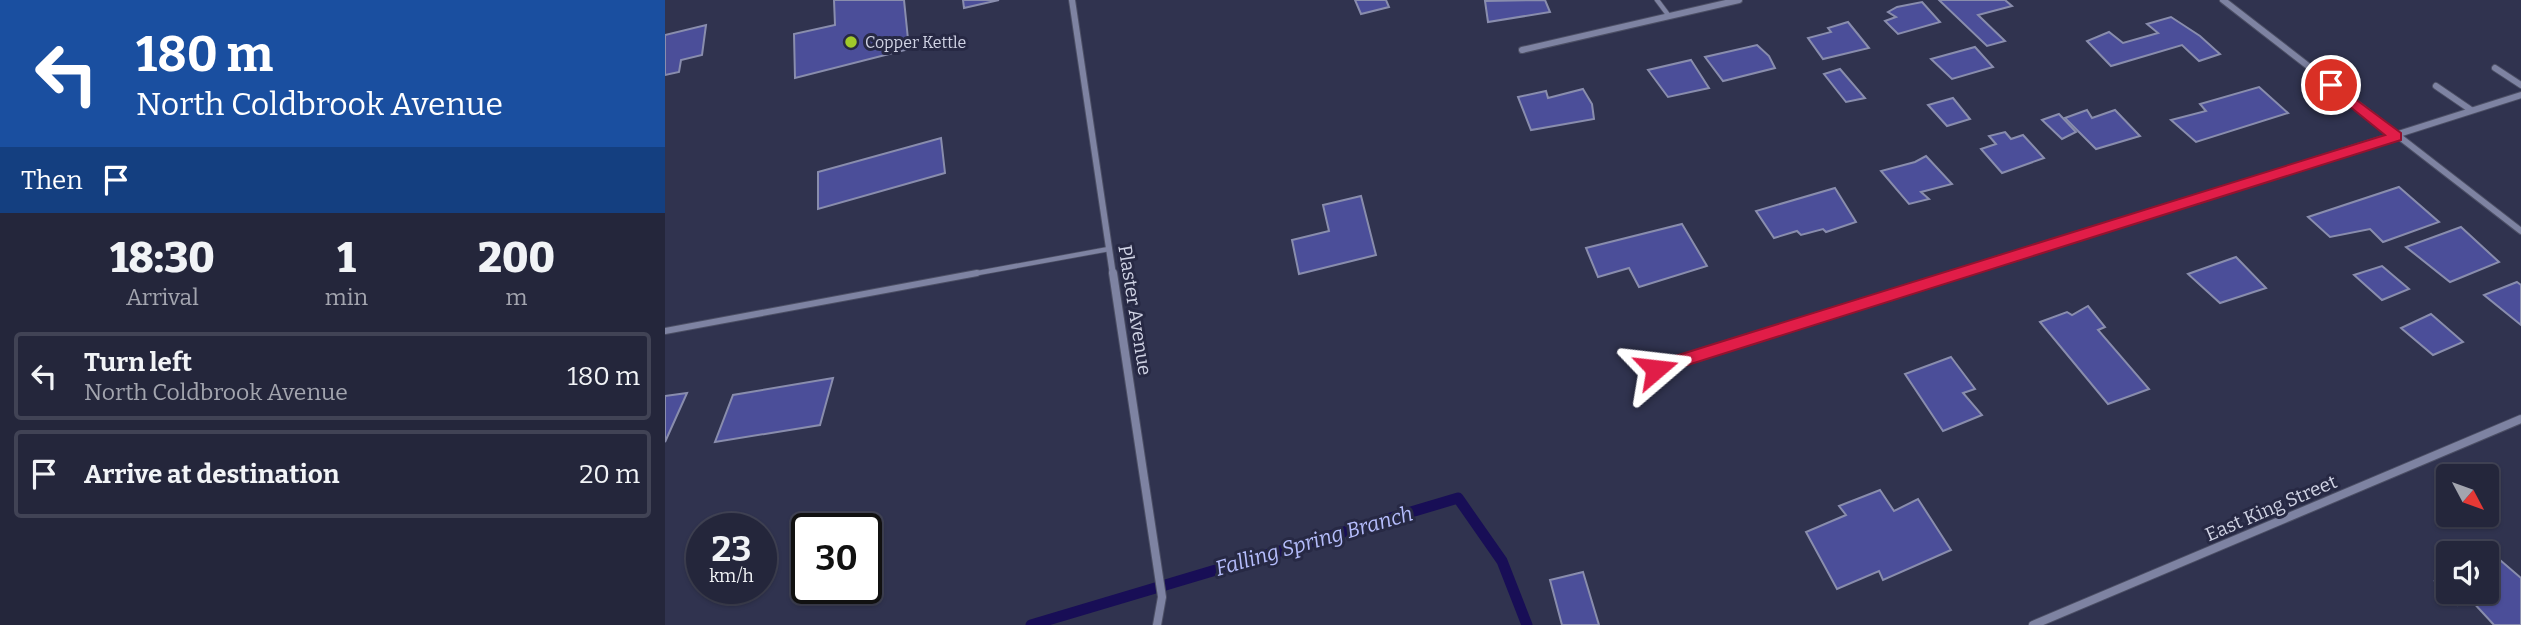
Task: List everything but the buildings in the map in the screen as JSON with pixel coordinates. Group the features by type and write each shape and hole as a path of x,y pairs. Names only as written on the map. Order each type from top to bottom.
{"street":[{"name":"Plaster Avenue","path":"1072,0 1161,597 1157,625"},
{"path":"1522,50 1739,0"},
{"path":"2223,0 2521,231"},
{"path":"2495,68 2521,85"},
{"path":"2436,86 2471,110"},
{"path":"1656,369 2521,95"},
{"name":"East King Street","path":"2033,625 2521,419"}],"lane":[{"path":"1657,0 1669,16"},
{"path":"665,331 1109,248"}],"waterway":[{"name":"Falling Spring Branch","path":"1031,625 1458,498 1502,561 1527,625"}],"place":[{"name":"Copper Kettle","path":"851,42"}],"route":[{"path":"1656,369 2396,136 2331,85"}]}
